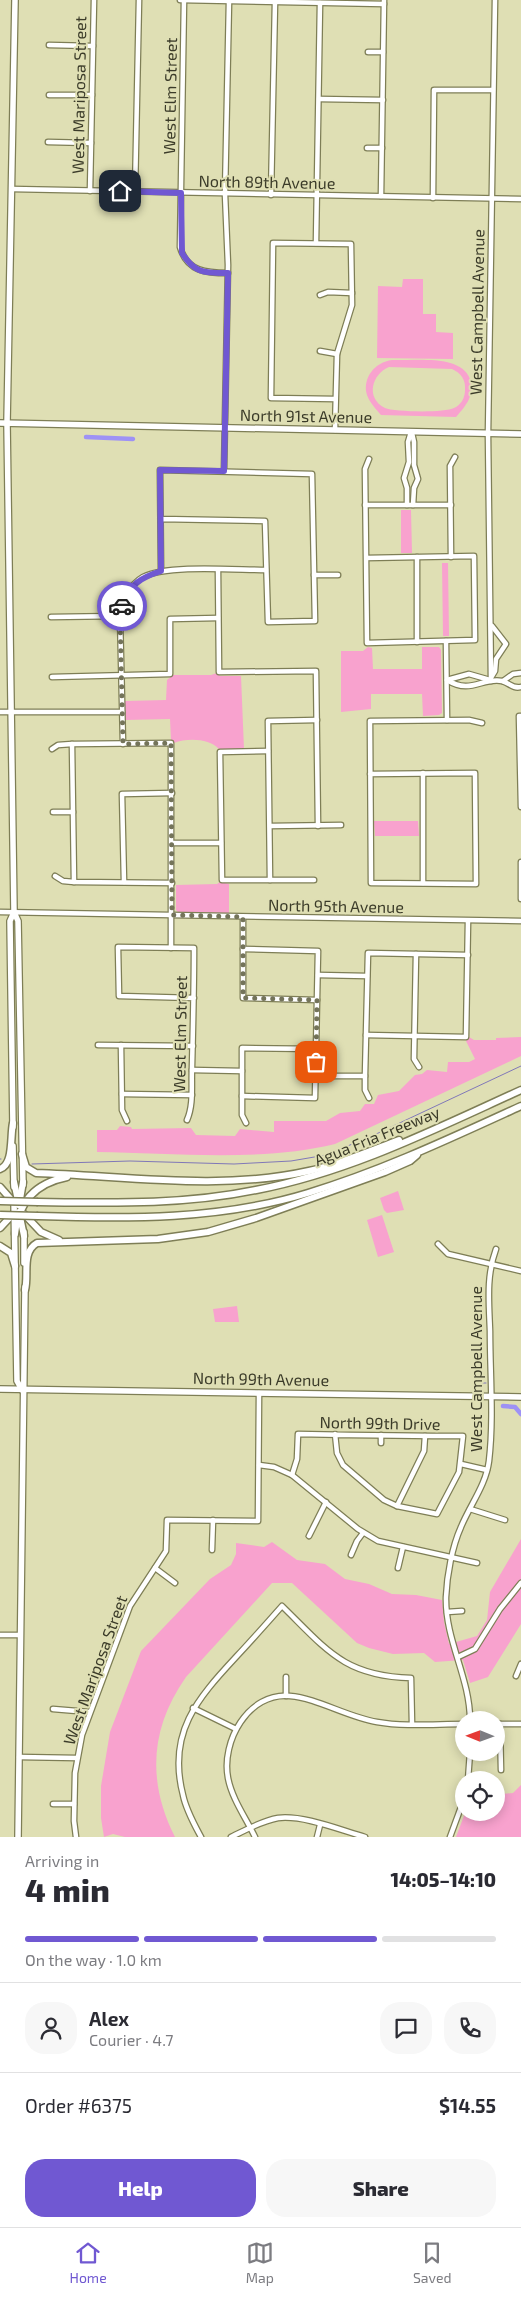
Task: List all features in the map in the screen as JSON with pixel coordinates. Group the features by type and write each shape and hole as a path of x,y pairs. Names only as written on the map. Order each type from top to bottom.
{"highway":[{"name":"Agua Fria Freeway","path":"0,1201 154,1203 196,1200 253,1191 336,1169 377,1154 521,1090"},
{"name":"Agua Fria Freeway","path":"0,1215 142,1218 191,1215 242,1208 308,1193 386,1166 521,1106"},
{"path":"0,1170 5,1168 10,1158 10,1137 13,1124"},
{"path":"22,1154 25,1165 32,1172 71,1176 216,1180 276,1176 326,1166 403,1138 422,1134"},
{"path":"25,1290 28,1280 30,1249 41,1242 172,1238 226,1228 385,1172 410,1161 425,1149"},
{"path":"0,1228 42,1185 51,1180 71,1176"},
{"path":"14,1182 24,1236"},
{"path":"15,1234 23,1182"},
{"path":"0,1187 32,1224 48,1236 66,1241"},
{"path":"0,1246 6,1248 11,1253 15,1266"}],"main road":[{"path":"15,0 7,423 14,912 18,921 23,1182"},
{"name":"North 91st Avenue","path":"0,423 521,434"},
{"path":"14,912 10,921 14,1182"},
{"path":"12,1034 16,1028 16,1007 19,996"},
{"path":"12,1034 16,1043 17,1078 21,1094"},
{"path":"15,1234 17,1381 22,1390"},
{"path":"18,1837 22,1390 25,1380 24,1236"},
{"name":"North 99th Avenue","path":"0,1389 521,1397"}],"street":[{"name":"West Mariposa Street","path":"90,191 94,0"},
{"path":"135,192 139,0"},
{"path":"180,0 320,3 384,2 381,196"},
{"name":"West Elm Street","path":"184,0 182,253 186,260 199,271 228,273"},
{"name":"West Campbell Avenue","path":"491,679 488,434 495,0"},
{"path":"224,471 228,273 225,194 229,1"},
{"path":"271,195 275,2"},
{"path":"316,244 320,3"},
{"path":"49,45 93,46"},
{"path":"368,52 383,52"},
{"path":"433,198 434,90 493,90"},
{"path":"49,94 92,95"},
{"path":"318,98 383,100"},
{"path":"48,142 91,143"},
{"path":"367,148 382,148"},
{"name":"North 89th Avenue","path":"12,189 521,199"},
{"path":"335,399 271,398 274,243 351,244 352,293 349,319 337,354 335,430"},
{"path":"320,295 328,292 352,293"},
{"path":"320,351 337,354"},
{"path":"407,505 407,488 404,478 408,462 408,442 411,432"},
{"path":"411,432 414,442 414,465 418,479 414,488 413,505"},
{"path":"451,557 450,466 455,457"},
{"path":"366,558 474,556 475,640 367,643 364,469 369,459"},
{"path":"161,519 265,521 268,622 315,621 312,474 160,470 161,571"},
{"path":"407,488 414,488"},
{"path":"365,505 450,505"},
{"path":"417,557 417,642"},
{"path":"218,570 219,672 316,671 318,826"},
{"path":"123,744 120,616 128,591 142,578 161,571 266,570"},
{"path":"314,576 338,575"},
{"path":"51,618 120,616"},
{"path":"52,677 170,674 170,619 218,618"},
{"path":"447,680 453,684 470,687 491,679 495,672 496,659 506,647 506,642 491,625"},
{"path":"446,641 447,720"},
{"path":"491,649 494,652 501,652"},
{"path":"503,681 513,674 521,673"},
{"path":"447,680 469,674 503,681 513,687 521,686"},
{"path":"0,712 12,714"},
{"path":"0,716 12,714 122,712"},
{"path":"520,716 520,807"},
{"path":"270,880 268,721 316,720"},
{"path":"370,774 475,773 476,884 371,883 370,774 370,721 469,720 482,723"},
{"path":"52,749 58,745 72,744 171,743 171,948 118,948 119,996 194,998"},
{"path":"72,744 74,882"},
{"path":"268,751 220,752 222,880 314,880"},
{"path":"423,773 423,883"},
{"path":"124,882 122,794 172,793"},
{"path":"53,812 73,812"},
{"path":"270,826 341,825"},
{"path":"172,843 221,843"},
{"path":"521,862 521,899"},
{"path":"55,876 62,881 74,882 172,883"},
{"name":"North 95th Avenue","path":"0,912 521,921"},
{"path":"243,917 243,998 317,1000"},
{"path":"366,1035 466,1037 468,921"},
{"name":"West Elm Street","path":"171,948 194,948 192,1095 191,1111 187,1120"},
{"path":"242,1096 315,1098 318,975 318,951 244,949"},
{"path":"369,1098 365,1090 368,953 468,955"},
{"path":"416,954 414,1058 419,1067"},
{"path":"318,975 367,976"},
{"path":"98,1045 193,1046"},
{"path":"121,1045 122,1110 127,1121"},
{"path":"246,1123 242,1115 242,1048 317,1048"},
{"path":"192,1070 242,1071"},
{"path":"316,1076 365,1076"},
{"path":"122,1094 192,1095"},
{"path":"438,1244 448,1254 521,1271"},
{"name":"West Campbell Avenue","path":"469,1711 468,1695 447,1612 447,1582 459,1531 487,1470 490,1397 488,1286 491,1264 496,1249"},
{"path":"212,1550 213,1520 258,1521 259,1393"},
{"name":"North 99th Drive","path":"292,1474 297,1458 298,1434 462,1436 461,1464"},
{"path":"334,1434 337,1453 347,1470 384,1500 397,1506 437,1514 455,1480 461,1464 487,1470"},
{"path":"381,1435 381,1443"},
{"path":"397,1506 424,1451 425,1436"},
{"path":"258,1465 274,1467 292,1474 363,1533 378,1541 477,1563"},
{"path":"309,1536 326,1502"},
{"path":"470,1509 505,1520"},
{"name":"West Mariposa Street","path":"76,1837 74,1804 77,1758 89,1712 130,1606 166,1551 167,1520 213,1520"},
{"path":"352,1555 357,1541 363,1533"},
{"path":"398,1568 402,1547"},
{"path":"155,1568 175,1583"},
{"path":"458,1657 475,1649 500,1609 521,1583"},
{"path":"201,1837 183,1797 179,1770 182,1738 194,1708 206,1690 282,1606 330,1652 347,1664 380,1676 412,1678 412,1724"},
{"path":"447,1612 462,1611"},
{"path":"0,1635 20,1635"},
{"path":"516,1676 521,1664"},
{"path":"286,1677 286,1696"},
{"path":"255,1837 234,1795 228,1775 227,1757 236,1729 246,1714 260,1703 286,1696 298,1697 366,1720 412,1724 455,1724"},
{"path":"194,1708 236,1729"},
{"path":"53,1709 89,1712"},
{"path":"505,1724 521,1724"},
{"path":"19,1758 77,1758"},
{"path":"500,1761 501,1770"},
{"path":"54,1804 74,1804"},
{"path":"231,1837 264,1822 283,1818 299,1819 365,1837"},
{"path":"450,1837 456,1821"},
{"path":"317,1837 320,1825"}],"shaded area":[{"path":"403,279 423,279 423,314 436,314 436,332 453,333 453,359 377,358 378,286 402,287"},
{"path":"436,360 457,366 465,371 470,379 471,390 469,400 456,417 381,415 368,398 366,383 375,367 386,361","holes":["389,367 452,369 462,377 465,386 462,401 459,405 449,410 390,409 379,404 375,398 373,392 375,380 383,370"]},
{"path":"401,510 411,510 412,553 401,553"},
{"path":"442,563 448,563 449,636 443,636"},
{"path":"368,647 372,648 373,669 422,669 422,647 439,647 441,650 442,713 439,715 423,716 422,694 371,694 371,709 341,712 341,651 363,651"},
{"path":"217,673 220,676 241,676 244,749 219,749 215,745 198,740 185,740 174,743 171,740 170,719 125,720 125,701 166,700 167,680 173,675 211,675"},
{"path":"374,821 418,821 419,836 375,836"},
{"path":"220,882 229,884 229,913 178,912 176,910 176,885 217,884"},
{"path":"469,1037 474,1040 496,1040 496,1038 521,1037 521,1056 335,1144 307,1150 248,1155 97,1152 97,1130 117,1130 120,1126 131,1127 132,1129 191,1128 196,1135 235,1136 240,1129 274,1132 274,1121 326,1121 340,1113 360,1111 365,1104 374,1104 378,1095 399,1091 415,1075 422,1074 427,1070 447,1072 448,1062 469,1062 475,1059 466,1041"},
{"path":"398,1191 404,1210 387,1213 380,1198"},
{"path":"382,1215 394,1252 378,1257 367,1220"},
{"path":"237,1306 239,1322 215,1322 213,1309"},
{"path":"521,1539 521,1624 488,1677 470,1683 463,1660 435,1662 424,1653 393,1654 369,1648 357,1643 292,1583 272,1583 186,1677 174,1696 165,1716 156,1756 157,1776 160,1796 175,1837 125,1837 113,1834 104,1837 101,1818 101,1786 110,1732 141,1651 210,1579 231,1565 236,1554 236,1543 264,1547 272,1542 297,1560 325,1564 345,1579 369,1584 392,1594 416,1595 442,1600 449,1644 477,1636 487,1620 490,1592"},
{"path":"521,1785 521,1837 456,1837 462,1821 505,1821 505,1794 513,1793"}],"waterway":[{"path":"86,437 133,439"},
{"path":"32,1164 130,1161 234,1164 291,1161 326,1155 374,1135 521,1066"},
{"path":"474,1383 486,1383"},
{"path":"503,1406 515,1407 521,1414"}],"way so far":[{"path":"122,606 120,616 123,744 171,743 172,915 243,917 243,998 317,1000 316,1062"}],"route":[{"path":"120,191 181,193 180,247 186,260 199,271 206,273 228,273 224,471 160,470 161,571 142,578 128,591 122,606"}]}
